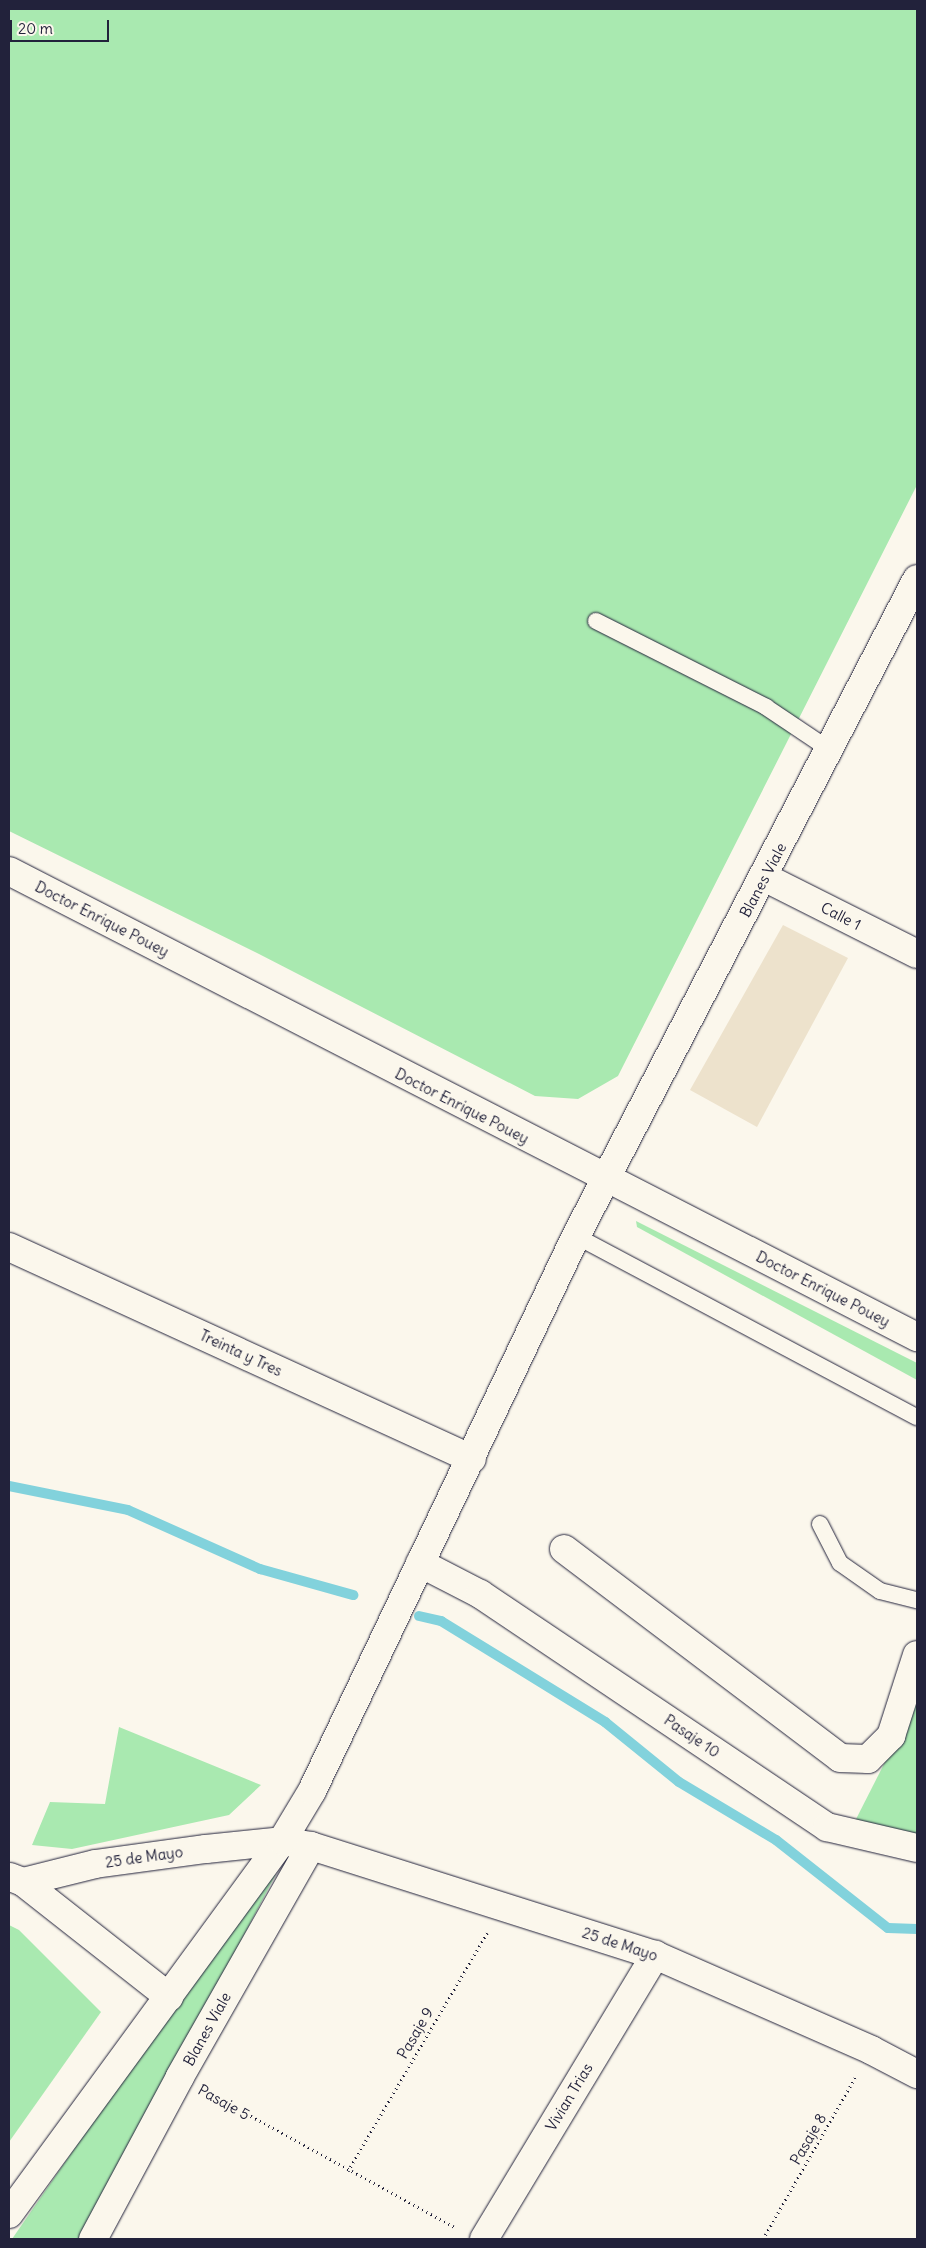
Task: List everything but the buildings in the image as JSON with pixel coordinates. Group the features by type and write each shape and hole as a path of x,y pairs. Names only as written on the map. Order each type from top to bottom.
{"street":[{"name":"Blanes Viale","path":"9,2214 282,1841 312,1791 425,1551 472,1459 576,1236 830,750 917,579"},
{"name":"Doctor Enrique Pouey","path":"9,871 606,1180 917,1337"},
{"name":"Calle 1","path":"764,877 917,954"},
{"name":"Treinta y Tres","path":"9,1247 472,1459"},
{"path":"564,1549 840,1758 868,1759 891,1736 917,1655"},
{"name":"Pasaje 10","path":"425,1551 480,1594 827,1826 917,1848"},
{"name":"Pasaje 10","path":"408,1587 480,1594"},
{"path":"282,1841 310,1846"},
{"name":"25 de Mayo","path":"16,1879 95,1864 282,1841"},
{"name":"Blanes Viale","path":"93,2239 180,2077 310,1846"},
{"name":"25 de Mayo","path":"310,1846 655,1955 872,2050 917,2074"},
{"path":"16,1879 169,1997"},
{"name":"Vivian Trias","path":"471,2235 655,1955"}],"lane":[{"path":"596,621 766,707 830,750"},
{"path":"576,1236 917,1417"},
{"path":"820,1524 840,1563 880,1591 917,1600"}],"path":[{"name":"Pasaje 9","path":"348,2171 502,1906"},
{"name":"Pasaje 8","path":"763,2239 872,2050"},
{"name":"Pasaje 5","path":"180,2077 348,2171 471,2235"}],"shaded area":[{"path":"783,925 848,958 757,1127 690,1090"}],"green space":[{"path":"9,9 917,9 917,485 618,1076 578,1099 535,1096 259,954 9,831"},
{"path":"636,1221 917,1363 917,1380 637,1227"},
{"path":"917,1699 917,1840 851,1829"},
{"path":"119,1727 261,1785 229,1815 72,1849 32,1845 50,1802 105,1804"},
{"path":"276,1874 85,2239 12,2239 253,1890"},
{"path":"9,1925 19,1930 101,2012 9,2142"}],"waterway":[{"path":"9,1486 128,1510 260,1569 353,1595"},
{"path":"419,1616 441,1621 605,1722 679,1782 776,1840 888,1928 917,1929"}]}
